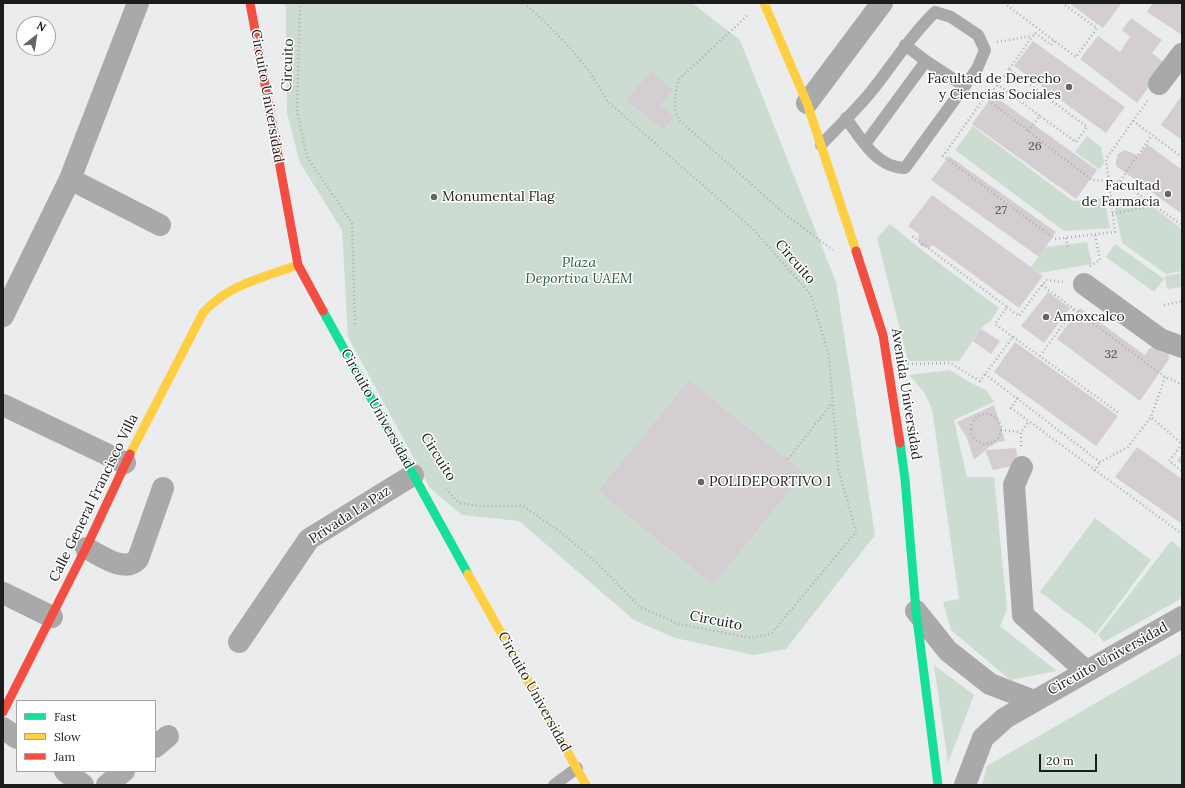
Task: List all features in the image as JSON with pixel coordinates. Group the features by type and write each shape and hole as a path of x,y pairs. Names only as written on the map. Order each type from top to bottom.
{"street":[{"path":"3,316 70,179 138,3"},
{"name":"Circuito Universidad","path":"250,3 298,265 412,475 586,785"},
{"name":"Avenida Universidad","path":"764,3 808,103 883,335 905,479 916,611 938,785"},
{"path":"808,103 882,3"},
{"path":"1160,84 1182,54"},
{"path":"70,179 160,225"},
{"name":"Calle General Francisco Villa","path":"3,712 86,548 125,463 203,313 215,299 229,291 298,265"},
{"path":"1087,287 1160,339 1182,347"},
{"path":"3,405 125,463"},
{"path":"1022,467 1014,485 1023,615 1086,671"},
{"name":"Privada La Paz","path":"239,642 309,539 412,475"},
{"path":"86,548 121,565 130,565 138,559 163,488"},
{"path":"3,593 52,617"},
{"name":"Circuito Universidad","path":"916,611 948,651 990,684 1034,701"},
{"name":"Circuito Universidad","path":"965,785 982,738 1005,718 1182,617"},
{"path":"3,728 16,737"},
{"path":"66,772 83,785"},
{"path":"107,785 123,772"}],"lane":[{"path":"821,145 846,118 870,93 919,27 935,12 951,17 978,35 985,50 977,68 905,168 895,168 873,154 846,118"},
{"path":"905,45 964,86"},
{"path":"865,144 926,61"},
{"path":"554,785 577,768"}],"path":[{"name":"Circuito","path":"298,3 300,5 297,111 307,156 352,223 356,327"},
{"name":"Circuito","path":"444,487 459,503 477,506 523,506 562,533 598,564 640,607 679,624 751,638 770,634 856,532 838,468 828,356 811,295 754,230 608,102 589,71 571,49 524,3"},
{"path":"1004,3 1076,57 1097,28 1062,3"},
{"path":"748,14 679,79 675,96 675,111 680,121 785,214 863,272"},
{"path":"1010,40 1032,36 1035,33 1051,45 1054,40"},
{"path":"1032,36 943,156 1055,239 1115,232 1106,159 1160,84"},
{"path":"997,84 1076,142 1087,127 1009,68"},
{"path":"964,86 986,98 1092,180 1120,181 1182,224"},
{"path":"1028,131 1040,116"},
{"path":"1133,121 1182,157"},
{"path":"1120,181 1152,135"},
{"path":"1112,214 1156,205"},
{"path":"1095,235 1100,260"},
{"path":"912,236 1019,316 1046,280 1087,287 1075,309 1040,356"},
{"path":"1066,238 1068,248"},
{"path":"1042,285 1165,378 1179,383 1182,382"},
{"path":"1164,305 1182,301"},
{"path":"1007,308 996,324 1118,413"},
{"path":"905,364 950,363 980,381 1013,337"},
{"path":"985,374 1100,462"},
{"path":"1094,471 1100,462 1128,447 1152,418 1165,378"},
{"path":"1018,398 1011,408 1094,471 1182,534"},
{"path":"788,459 833,402"},
{"path":"986,414 991,415 998,421 1001,430 997,439 993,442 984,444 972,436 971,426 976,417 986,414"},
{"path":"1152,418 1182,444 1169,461 1182,471"},
{"path":"1022,467 1021,432 1029,422"},
{"path":"1001,430 1021,432"}],"green space":[{"name":"Plaza Deportiva UAEM","path":"283,3 692,3 740,40 836,282 875,535 786,649 754,655 675,638 634,620 519,521 462,515 430,488 348,337 342,230 300,163 287,113 286,7"},
{"path":"973,126 1073,201 1104,198 1110,228 1064,231 955,150"},
{"path":"1087,136 1101,147 1104,163 1099,169 1075,152"},
{"path":"1140,197 1182,229 1182,271 1166,274 1122,243 1113,200"},
{"path":"890,224 999,308 990,322 983,326 959,361 908,361 877,238"},
{"path":"1087,242 1092,264 1040,273 1031,267 1046,247"},
{"path":"1115,244 1164,279 1154,292 1106,257"},
{"path":"1182,273 1182,287 1167,289 1165,276"},
{"path":"950,370 986,390 994,402 954,420 967,477 994,477 1007,609 1000,626 1057,671 1010,680 951,630 943,602 959,599 932,409 924,392 909,375"},
{"path":"1095,518 1151,560 1096,634 1040,592"},
{"path":"1171,541 1182,549 1182,598 1104,642 1098,635"},
{"path":"1182,653 1182,785 982,785 987,766"},
{"path":"934,665 974,695 948,763"}],"building":[{"path":"1069,3 1122,3 1103,28"},
{"path":"1153,3 1182,3 1182,35 1147,12"},
{"path":"1131,18 1162,40 1152,53 1166,64 1137,103 1080,59 1098,36 1120,52 1130,37 1122,30"},
{"name":"Facultad de Derecho y Ciencias Sociales","path":"1033,41 1125,107 1106,133 1014,66"},
{"path":"651,71 673,90 660,105 674,117 663,130 626,100"},
{"path":"993,95 1097,170 1076,199 972,124"},
{"path":"1182,95 1182,140 1161,125"},
{"name":"Facultad de Farmacia","path":"1147,144 1182,170 1182,214 1116,166 1118,154 1125,150 1139,156"},
{"path":"949,156 1056,232 1039,257 931,180"},
{"path":"932,195 1043,276 1019,308 933,245 928,248 921,246 918,240 919,234 908,226"},
{"name":"Amoxcalco","path":"1048,292 1070,308 1044,343 1021,326"},
{"path":"1080,308 1145,355 1149,349 1156,345 1163,348 1169,354 1168,361 1140,401 1057,339"},
{"path":"981,329 1000,341 991,354 973,341"},
{"path":"1015,342 1118,416 1096,446 994,372"},
{"name":"POLIDEPORTIVO 1","path":"689,380 804,473 713,585 598,491"},
{"path":"994,405 1005,441 997,442 974,460 967,438 957,422"},
{"path":"1137,447 1182,479 1182,524 1115,477"},
{"path":"1016,448 1018,465 993,470 985,450"},
{"path":"1182,454 1182,464 1177,461"}],"traffic: fast":[{"path":"323,311 468,574"},
{"path":"900,443 905,479 916,611 938,785"}],"traffic: slow":[{"path":"764,3 807,103 856,251"},
{"path":"130,454 203,313 223,295 259,278 298,265"},
{"path":"468,574 586,785"}],"traffic: jam":[{"path":"250,3 298,265 323,311"},
{"path":"856,251 883,335 900,443"},
{"path":"3,712 86,548 130,454"}],"place":[{"name":"Facultad de Derecho y Ciencias Sociales","path":"1069,87"},
{"name":"Facultad de Farmacia","path":"1168,194"},
{"name":"Monumental Flag","path":"434,197"},
{"name":"Amoxcalco","path":"1046,317"},
{"name":"POLIDEPORTIVO 1","path":"701,482"}]}
